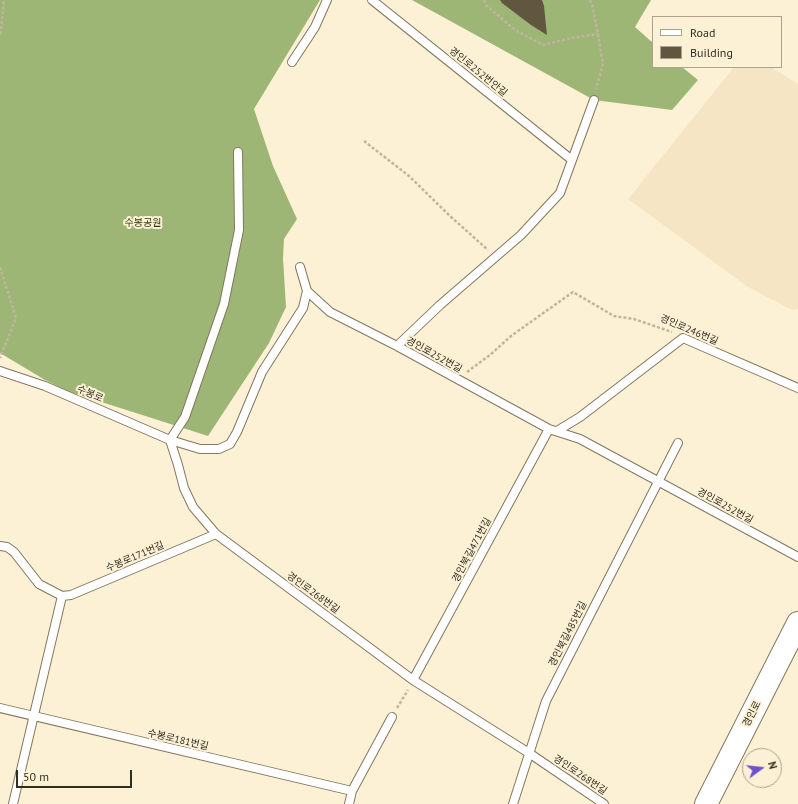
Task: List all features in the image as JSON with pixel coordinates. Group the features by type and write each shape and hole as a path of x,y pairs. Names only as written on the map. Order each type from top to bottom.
{"main road":[{"name":"경인로","path":"706,804 798,623"}],"lane":[{"path":"292,62 315,27 327,0"},
{"name":"경인로252번안길","path":"372,0 572,160"},
{"path":"397,346 440,305 521,235 560,193 594,100"},
{"path":"238,152 239,230 224,304 185,417 170,440 200,450 219,449 230,444 237,432 262,372 303,308 307,291 300,267"},
{"name":"경인로252번길","path":"307,291 330,312 397,346 553,430 580,438 798,557"},
{"path":"553,430 580,417 683,338"},
{"name":"경인로246번길","path":"683,338 798,388"},
{"name":"수봉로","path":"0,371 45,386 170,440"},
{"name":"경인북길471번길","path":"413,680 553,430"},
{"name":"경인로268번길","path":"170,440 184,488 193,507 216,534 413,680 529,753 604,804"},
{"name":"경인북길485번길","path":"513,804 546,700 678,443"},
{"name":"수봉로171번길","path":"62,596 71,595 216,534"},
{"path":"0,546 7,547 14,552 39,584 62,596 13,804"},
{"name":"수봉로181번길","path":"0,708 352,791"},
{"path":"349,804 352,791 392,717"}],"path":[{"path":"0,0 5,0 0,34"},
{"path":"484,0 486,5 515,30 543,45 571,38 598,34"},
{"path":"590,0 603,64 597,83 594,100"},
{"path":"364,141 409,176 450,216 496,256"},
{"path":"0,267 16,318 0,358"},
{"name":"경인로246번길","path":"457,379 490,355 511,336 573,292 614,316 634,319 674,332 683,338"},
{"path":"392,717 413,680"}],"shaded area":[{"path":"733,68 773,68 798,84 798,309 792,310 748,287 628,199"}],"green space":[{"name":"수봉공원","path":"0,0 320,0 254,109 273,166 297,219 284,239 283,258 286,307 269,343 208,436 70,392 45,380 0,353"},
{"path":"412,0 651,0 635,27 652,42 652,68 683,68 698,80 672,110 594,100"}],"building":[{"path":"500,0 542,0 547,35 531,25"}]}
